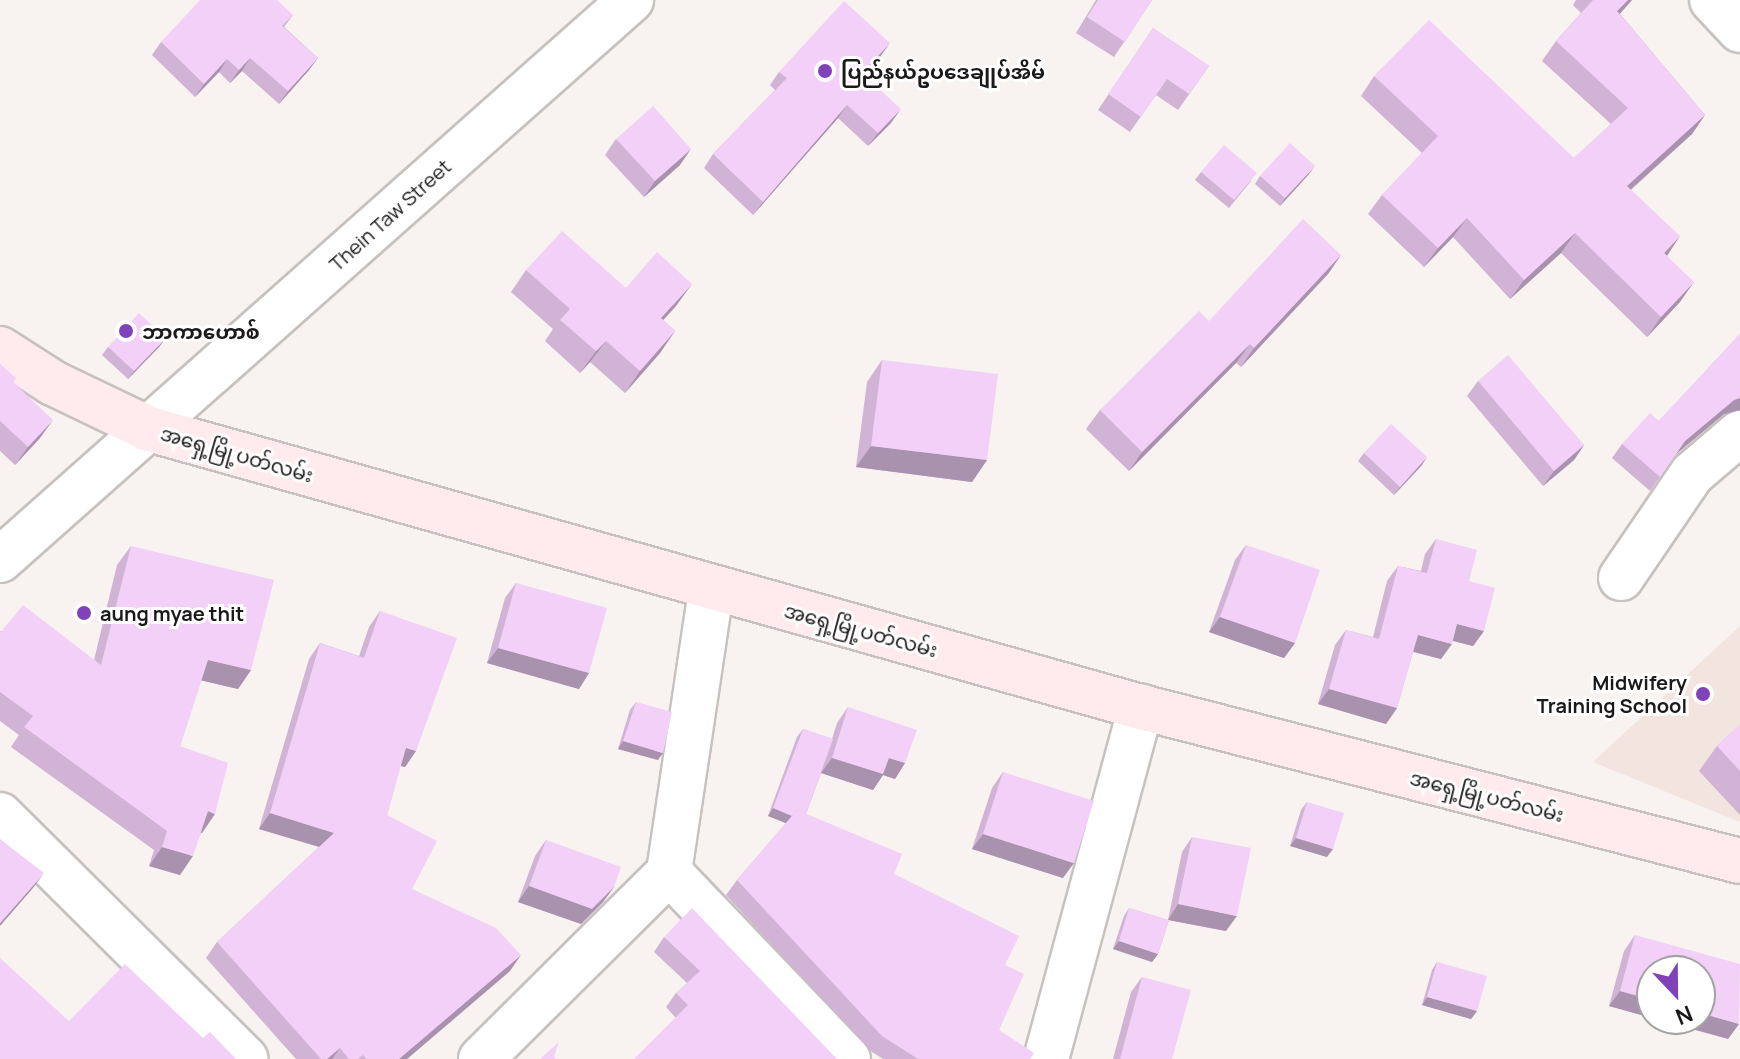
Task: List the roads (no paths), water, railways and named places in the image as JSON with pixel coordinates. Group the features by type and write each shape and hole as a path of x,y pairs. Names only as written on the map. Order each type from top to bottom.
{"street":[{"name":"Thein Taw Street","path":"0,560 631,0"},
{"path":"1712,0 1740,30"},
{"name":"အရှေ့မြို့ပတ်လမ်း","path":"0,349 53,383 149,429 711,590 1141,707 1740,861"},
{"path":"1621,578 1692,474 1740,433"},
{"path":"481,1059 669,872 711,590"},
{"path":"1046,1059 1141,707"},
{"path":"0,815 246,1059"},
{"path":"669,872 848,1059"}],"place":[{"name":"ပြည်နယ်ဥပဒေချုပ်အိမ်","path":"825,71"},
{"name":"ဘာကာဟောစ်","path":"126,331"},
{"name":"aung myae thit","path":"84,613"},
{"name":"Midwifery Training School","path":"1703,694"}]}
